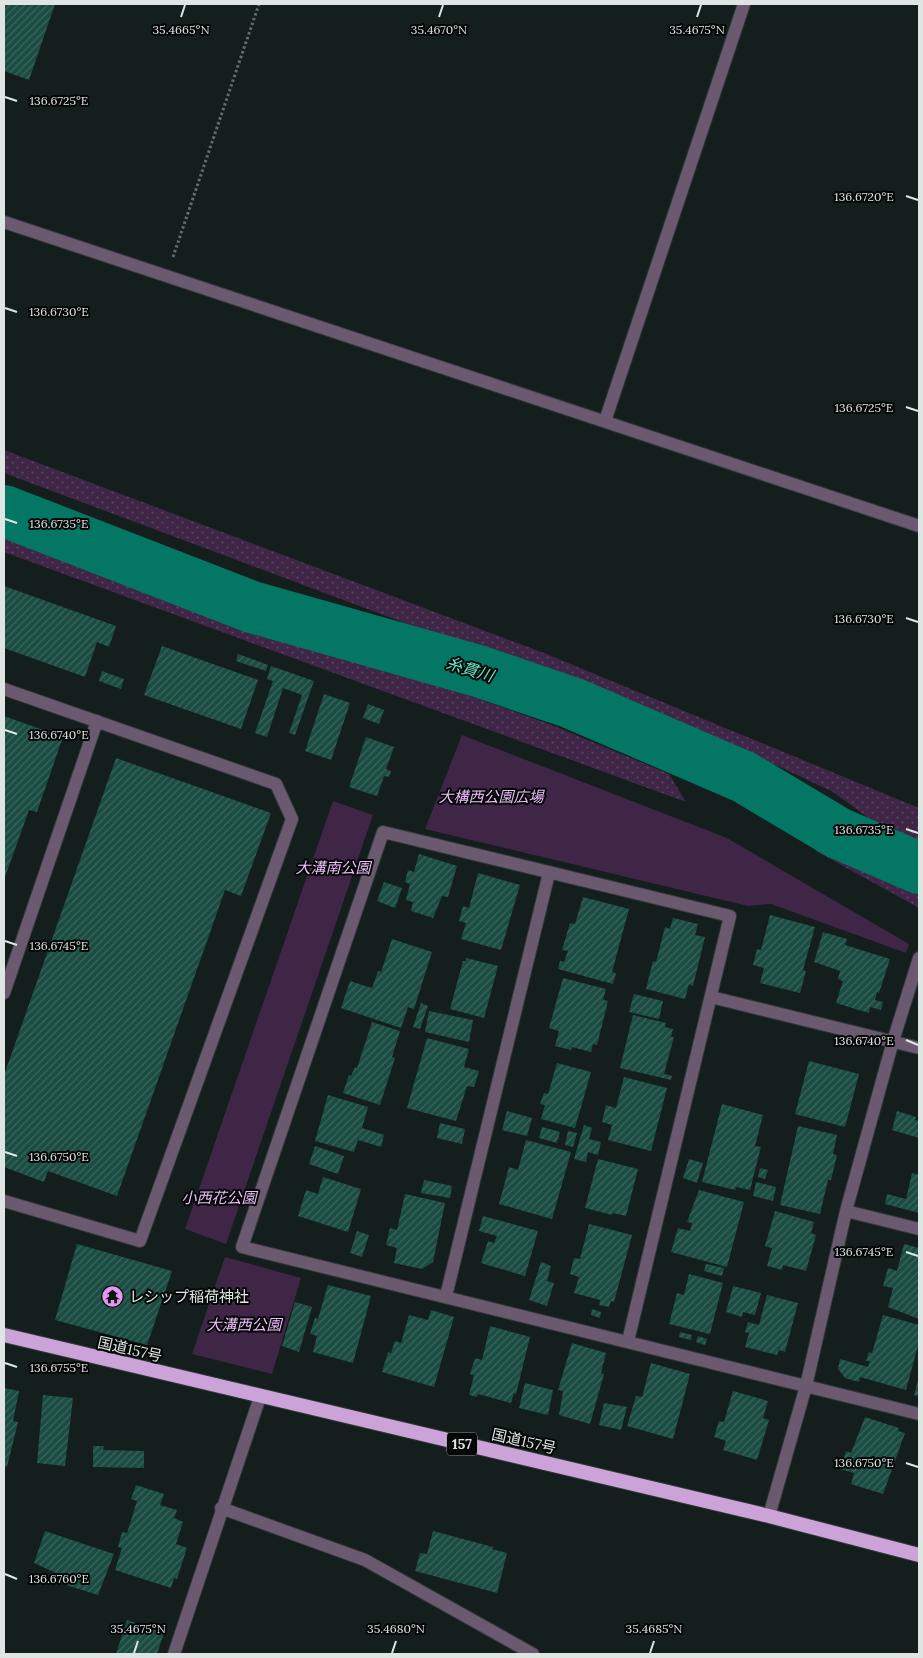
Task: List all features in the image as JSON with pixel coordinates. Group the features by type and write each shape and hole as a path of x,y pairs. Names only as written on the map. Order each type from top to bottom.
{"highway":[{"name":"国道157号","path":"4,1335 769,1516 919,1555"}],"street":[{"path":"605,421 744,4"},
{"path":"4,222 919,526"},
{"path":"4,689 276,784 292,819 140,1241 4,1201"},
{"path":"4,993 97,721"},
{"path":"628,1341 730,916 383,832 242,1247 919,1414"},
{"path":"446,1296 549,873"},
{"path":"769,1516 806,1386 846,1211 893,1041 919,958"},
{"path":"711,997 919,1048"},
{"path":"846,1211 919,1229"},
{"path":"174,1654 221,1508 260,1397"},
{"path":"221,1508 365,1560 533,1654"}],"path":[{"path":"167,275 259,4"}],"green space":[{"path":"4,450 544,653 919,808 919,843 874,822 833,792 744,750 4,473"},
{"path":"4,519 216,597 338,648 552,725 669,774 686,802 4,552"},
{"name":"大構西公園広場","path":"462,735 727,838 909,944 906,953 771,904 748,906 425,829"},
{"name":"小西花公園","path":"333,801 373,815 226,1244 185,1229"},
{"path":"815,830 919,888 919,908 816,851"},
{"name":"大溝西公園","path":"225,1257 301,1278 272,1374 192,1354"}],"building":[{"path":"4,4 55,4 29,80 4,71"},
{"path":"4,586 116,626 109,647 97,642 85,677 4,648"},
{"path":"162,646 258,680 241,729 144,695"},
{"path":"238,654 268,665 266,671 236,661"},
{"path":"271,666 314,681 295,735 289,733 302,695 283,688 267,737 255,733 273,681 267,679"},
{"path":"102,671 124,679 121,689 99,681"},
{"path":"324,694 350,703 331,760 305,751"},
{"path":"368,704 384,710 379,724 363,718"},
{"path":"4,716 63,737 37,812 29,810 4,880"},
{"path":"366,737 394,747 386,769 391,771 389,777 384,776 377,796 349,787"},
{"path":"116,758 271,813 241,896 225,890 117,1196 48,1171 44,1182 4,1167 4,1075"},
{"path":"419,854 457,866 448,897 442,896 433,918 411,911 413,902 406,900 410,884 405,882 408,870 414,872"},
{"path":"478,873 520,885 501,950 461,939 466,923 459,921 463,906 469,908"},
{"path":"384,882 402,888 395,908 377,901"},
{"path":"583,897 629,909 612,972 616,973 613,984 558,969 560,961 564,962 568,951 562,950 570,923 575,924"},
{"path":"770,915 815,927 803,970 806,971 800,993 760,983 764,968 753,965 757,949 761,950"},
{"path":"673,918 698,924 695,935 705,937 693,986 689,984 685,999 646,989 653,961 656,962 665,927 670,929"},
{"path":"823,932 847,939 845,945 890,959 875,1000 883,1002 881,1010 870,1007 869,1013 836,1003 843,981 838,979 840,971 814,962"},
{"path":"392,939 432,952 414,1009 408,1007 401,1028 341,1008 350,981 372,988 378,971 381,972"},
{"path":"466,958 498,966 484,1018 450,1009 463,961 466,961"},
{"path":"563,978 606,989 603,1000 608,1001 597,1045 593,1044 591,1052 572,1047 571,1050 555,1046 559,1031 549,1028"},
{"path":"634,994 663,1001 659,1019 629,1012"},
{"path":"421,1003 428,1006 420,1029 413,1027"},
{"path":"429,1011 473,1020 469,1042 425,1032"},
{"path":"633,1015 666,1023 665,1027 673,1029 671,1037 674,1037 664,1074 672,1076 671,1080 620,1068"},
{"path":"372,1022 400,1031 392,1057 395,1058 380,1105 343,1093 349,1075 351,1076 355,1067 357,1068"},
{"path":"427,1038 469,1049 464,1067 479,1071 474,1087 467,1086 456,1121 407,1108"},
{"path":"809,1061 859,1074 845,1127 795,1114"},
{"path":"557,1063 591,1072 575,1128 541,1119 545,1105 540,1104 544,1093 548,1094"},
{"path":"624,1077 667,1088 651,1151 608,1140 612,1125 602,1122 606,1105 616,1108"},
{"path":"328,1095 368,1107 362,1128 384,1135 381,1147 358,1140 354,1152 315,1141"},
{"path":"722,1104 763,1115 755,1146 761,1147 750,1190 736,1187 735,1190 702,1182"},
{"path":"507,1111 532,1118 527,1136 502,1130"},
{"path":"897,1111 916,1117 915,1120 919,1121 919,1138 892,1130"},
{"path":"440,1123 465,1129 462,1144 437,1138"},
{"path":"584,1125 592,1128 589,1139 601,1142 598,1155 588,1152 586,1162 574,1159"},
{"path":"798,1126 837,1135 833,1154 837,1155 831,1180 828,1180 820,1214 780,1205"},
{"path":"542,1127 560,1132 557,1143 539,1138"},
{"path":"568,1131 577,1133 573,1147 565,1145"},
{"path":"526,1140 571,1152 552,1219 499,1204 509,1167 518,1170"},
{"path":"315,1146 344,1156 338,1174 309,1164"},
{"path":"598,1159 638,1169 626,1216 613,1213 612,1215 585,1208"},
{"path":"689,1159 703,1163 697,1183 683,1178"},
{"path":"760,1168 768,1170 765,1179 758,1177"},
{"path":"912,1173 919,1175 919,1213 885,1204 887,1194 906,1199"},
{"path":"323,1177 361,1189 348,1232 298,1216 306,1190 318,1194"},
{"path":"424,1180 452,1186 450,1198 421,1193"},
{"path":"756,1182 776,1187 773,1201 753,1196"},
{"path":"699,1190 744,1202 727,1267 671,1252 678,1228 690,1231 692,1223 687,1222"},
{"path":"405,1194 445,1203 433,1262 422,1269 394,1263 397,1248 386,1245 390,1228 397,1230"},
{"path":"775,1211 814,1222 811,1233 816,1235 806,1271 783,1265 782,1270 767,1266 772,1248 765,1246"},
{"path":"483,1216 538,1231 525,1276 481,1263 488,1241 494,1243 497,1236 479,1231"},
{"path":"589,1224 632,1235 614,1302 611,1301 609,1307 599,1305 600,1300 574,1293 579,1277 570,1274 574,1258 580,1259"},
{"path":"357,1231 369,1235 362,1257 350,1253"},
{"name":"レシップ稲荷神社","path":"77,1244 172,1271 147,1345 55,1320"},
{"path":"904,1244 919,1248 919,1319 888,1307 893,1288 883,1286 888,1268 897,1271"},
{"path":"541,1262 551,1266 547,1281 554,1283 547,1306 529,1300"},
{"path":"706,1264 724,1268 722,1276 704,1271"},
{"path":"689,1274 723,1283 710,1334 669,1324 677,1293 684,1295"},
{"path":"328,1285 371,1296 353,1363 313,1352 317,1336 310,1334 315,1318 318,1319"},
{"path":"733,1286 761,1293 755,1315 743,1312 742,1317 726,1312"},
{"path":"767,1295 798,1303 785,1352 779,1350 777,1355 745,1347 749,1333 745,1332 748,1322 759,1325"},
{"path":"295,1302 312,1307 299,1352 282,1346"},
{"path":"592,1309 601,1312 600,1318 591,1315"},
{"path":"431,1310 454,1317 434,1387 382,1372 388,1352 391,1353 395,1341 401,1343 409,1315 428,1320"},
{"path":"883,1315 919,1325 919,1342 906,1390 860,1377 859,1382 845,1378 838,1369 840,1359 868,1367 870,1361 866,1361 869,1352 872,1353"},
{"path":"490,1326 530,1337 516,1394 514,1393 511,1403 478,1394 477,1397 469,1395 474,1375 470,1374 475,1358 482,1360"},
{"path":"680,1332 692,1335 691,1340 679,1337"},
{"path":"698,1336 707,1339 705,1345 696,1342"},
{"path":"572,1343 606,1353 601,1373 604,1374 590,1424 559,1415 563,1391 558,1390"},
{"path":"651,1363 690,1374 673,1439 627,1426 636,1396 642,1397"},
{"path":"919,1377 919,1396 914,1395"},
{"path":"525,1383 553,1390 548,1415 519,1408"},
{"path":"4,1388 19,1391 13,1421 18,1422 7,1467 4,1466"},
{"path":"733,1391 768,1401 763,1418 769,1420 757,1460 723,1450 726,1441 714,1437 719,1421 724,1422"},
{"path":"43,1395 73,1398 65,1466 37,1463"},
{"path":"604,1403 627,1407 621,1430 599,1425"},
{"path":"865,1417 899,1428 898,1431 905,1433 883,1494 851,1484 854,1473 840,1469 846,1451 851,1453"},
{"path":"93,1446 104,1446 103,1450 144,1451 144,1468 93,1467"},
{"path":"136,1485 164,1494 160,1505 177,1510 174,1518 183,1522 176,1544 187,1548 177,1579 174,1578 171,1588 115,1570 122,1548 118,1547 122,1532 127,1533 137,1501 131,1499"},
{"path":"45,1531 114,1554 98,1595 53,1581 56,1573 34,1563"},
{"path":"433,1531 493,1547 492,1549 507,1553 497,1593 415,1571 420,1553 427,1554"},
{"path":"127,1620 164,1633 157,1654 116,1654"}],"waterway":[{"name":"糸貫川","path":"4,511 252,607 478,671 572,703 744,777 838,833 919,868"}],"place":[{"name":"レシップ稲荷神社","path":"113,1296"}],"park label":[{"name":"大溝南公園","path":"333,867"}]}
